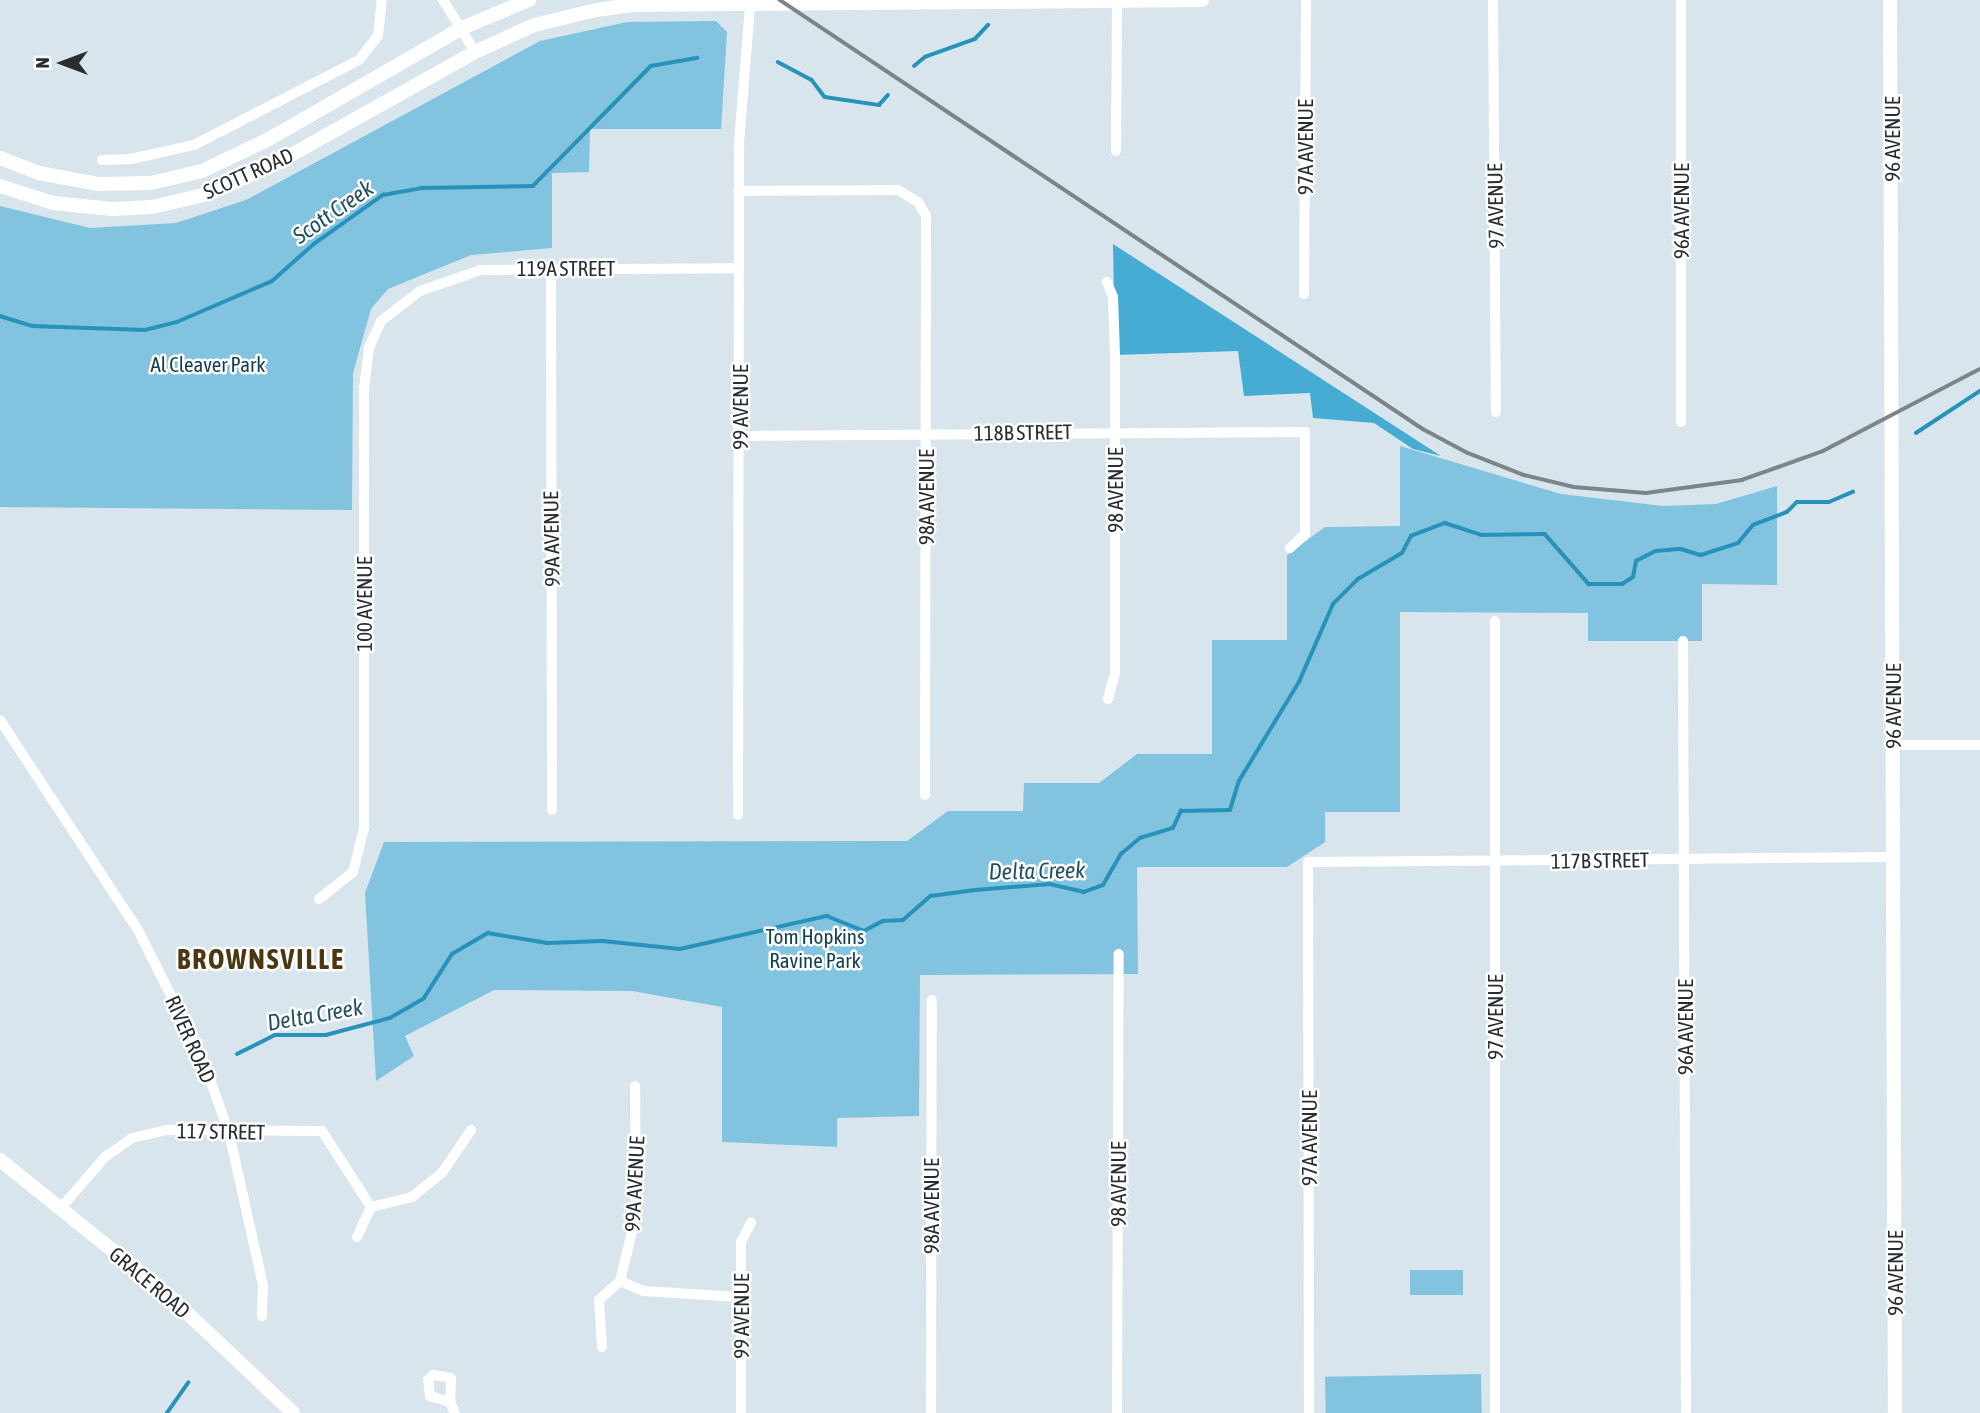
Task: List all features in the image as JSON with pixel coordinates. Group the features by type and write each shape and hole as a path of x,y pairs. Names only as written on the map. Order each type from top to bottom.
{"main road":[{"name":"SCOTT ROAD","path":"0,158 39,173 99,184 151,183 192,174 269,139 462,28 529,0"},
{"name":"SCOTT ROAD","path":"0,186 53,203 112,209 152,207 208,194 282,160 475,51 534,25 596,10 632,5 750,2 1202,0"},
{"name":"96 AVENUE","path":"1890,0 1895,1413"},
{"name":"GRACE ROAD","path":"0,1160 168,1295 293,1413"}],"street":[{"path":"102,160 131,159 194,145 359,60 378,36 382,0"},
{"path":"443,0 475,51"},
{"name":"97A AVENUE","path":"1304,294 1306,0"},
{"name":"97 AVENUE","path":"1493,0 1496,412"},
{"name":"96A AVENUE","path":"1681,0 1681,422"},
{"path":"1116,151 1117,1"},
{"name":"99 AVENUE","path":"738,815 741,436 738,191 750,2"},
{"name":"98A AVENUE","path":"738,191 884,189 906,193 918,202 926,225 925,795"},
{"name":"119A STREET","path":"400,303 475,271 551,268 739,268"},
{"name":"99A AVENUE","path":"551,268 552,810"},
{"name":"98 AVENUE","path":"1107,282 1113,297 1115,431 1115,673 1108,699"},
{"name":"100 AVENUE","path":"319,900 350,876 362,843 365,376 374,333 400,303"},
{"name":"118B STREET","path":"741,436 1115,431 1305,432 1305,534 1290,548"},
{"name":"97 AVENUE","path":"1495,621 1495,1413"},
{"name":"96A AVENUE","path":"1683,641 1686,1413"},
{"name":"RIVER ROAD","path":"0,720 138,930 202,1057 229,1133 263,1285 262,1316"},
{"path":"1893,745 1980,745"},
{"name":"117B STREET","path":"1308,862 1893,856"},
{"name":"97A AVENUE","path":"1308,862 1310,1413"},
{"name":"98 AVENUE","path":"1117,1413 1119,954"},
{"name":"98A AVENUE","path":"931,1413 932,1000"},
{"name":"99A AVENUE","path":"620,1282 636,1216 635,1086"},
{"path":"357,1237 372,1207 411,1197 442,1173 471,1129"},
{"name":"117 STREET","path":"61,1209 105,1157 132,1138 167,1130 229,1133 322,1131 372,1207"},
{"name":"99 AVENUE","path":"741,1413 741,1242 751,1222"},
{"path":"602,1347 599,1300 620,1282 644,1291 740,1297"},
{"path":"450,1402 455,1413"}],"green space":[{"name":"Al Cleaver Park","path":"716,21 727,32 721,129 590,129 589,172 552,173 552,248 471,255 388,289 371,309 353,373 352,510 0,507 0,206 90,228 176,223 246,200 540,41 627,22"},
{"name":"Tom Hopkins Ravine Park","path":"1400,446 1561,494 1663,506 1716,504 1777,486 1777,585 1702,584 1702,641 1588,641 1588,613 1400,612 1400,812 1325,812 1325,842 1287,867 1137,867 1138,974 920,975 919,1116 837,1118 837,1147 722,1142 722,1007 632,991 494,990 405,1036 414,1056 376,1081 365,893 384,842 907,841 948,811 1023,811 1024,783 1099,783 1137,754 1212,754 1212,640 1287,640 1287,555 1325,527 1400,526"},
{"path":"1410,1270 1463,1270 1463,1295 1410,1295"},
{"path":"1481,1374 1482,1413 1326,1413 1325,1377"}],"shaded area":[{"path":"1113,244 1441,456 1413,449 1374,423 1313,418 1310,393 1244,396 1238,351 1115,355"}],"waterway":[{"name":"Scott Creek","path":"914,66 925,57 975,39 988,25"},
{"name":"Scott Creek","path":"0,316 32,326 145,330 177,322 272,281 314,244 383,195 421,188 533,186 651,66 697,58"},
{"name":"Scott Creek","path":"778,62 812,80 825,97 879,105 888,95"},
{"name":"Delta Creek","path":"1916,433 1980,391"},
{"name":"Delta Creek","path":"237,1054 275,1035 326,1035 390,1018 424,998 452,954 488,933 547,943 603,941 680,949 827,916 864,931 883,921 903,920 931,896 1050,884 1084,892 1103,885 1121,854 1140,838 1173,828 1181,811 1230,810 1239,781 1299,682 1333,604 1358,579 1402,553 1411,536 1445,523 1481,535 1545,534 1589,584 1622,584 1633,577 1636,561 1656,551 1681,549 1701,555 1738,543 1753,525 1787,512 1797,502 1829,502 1853,492"},
{"name":"Delta Creek","path":"167,1413 188,1383"}],"railway":[{"path":"780,0 1423,429 1468,453 1524,475 1574,487 1646,493 1742,480 1823,451 1980,369"}],"district":[{"name":"BROWNSVILLE","path":"261,959"}]}
